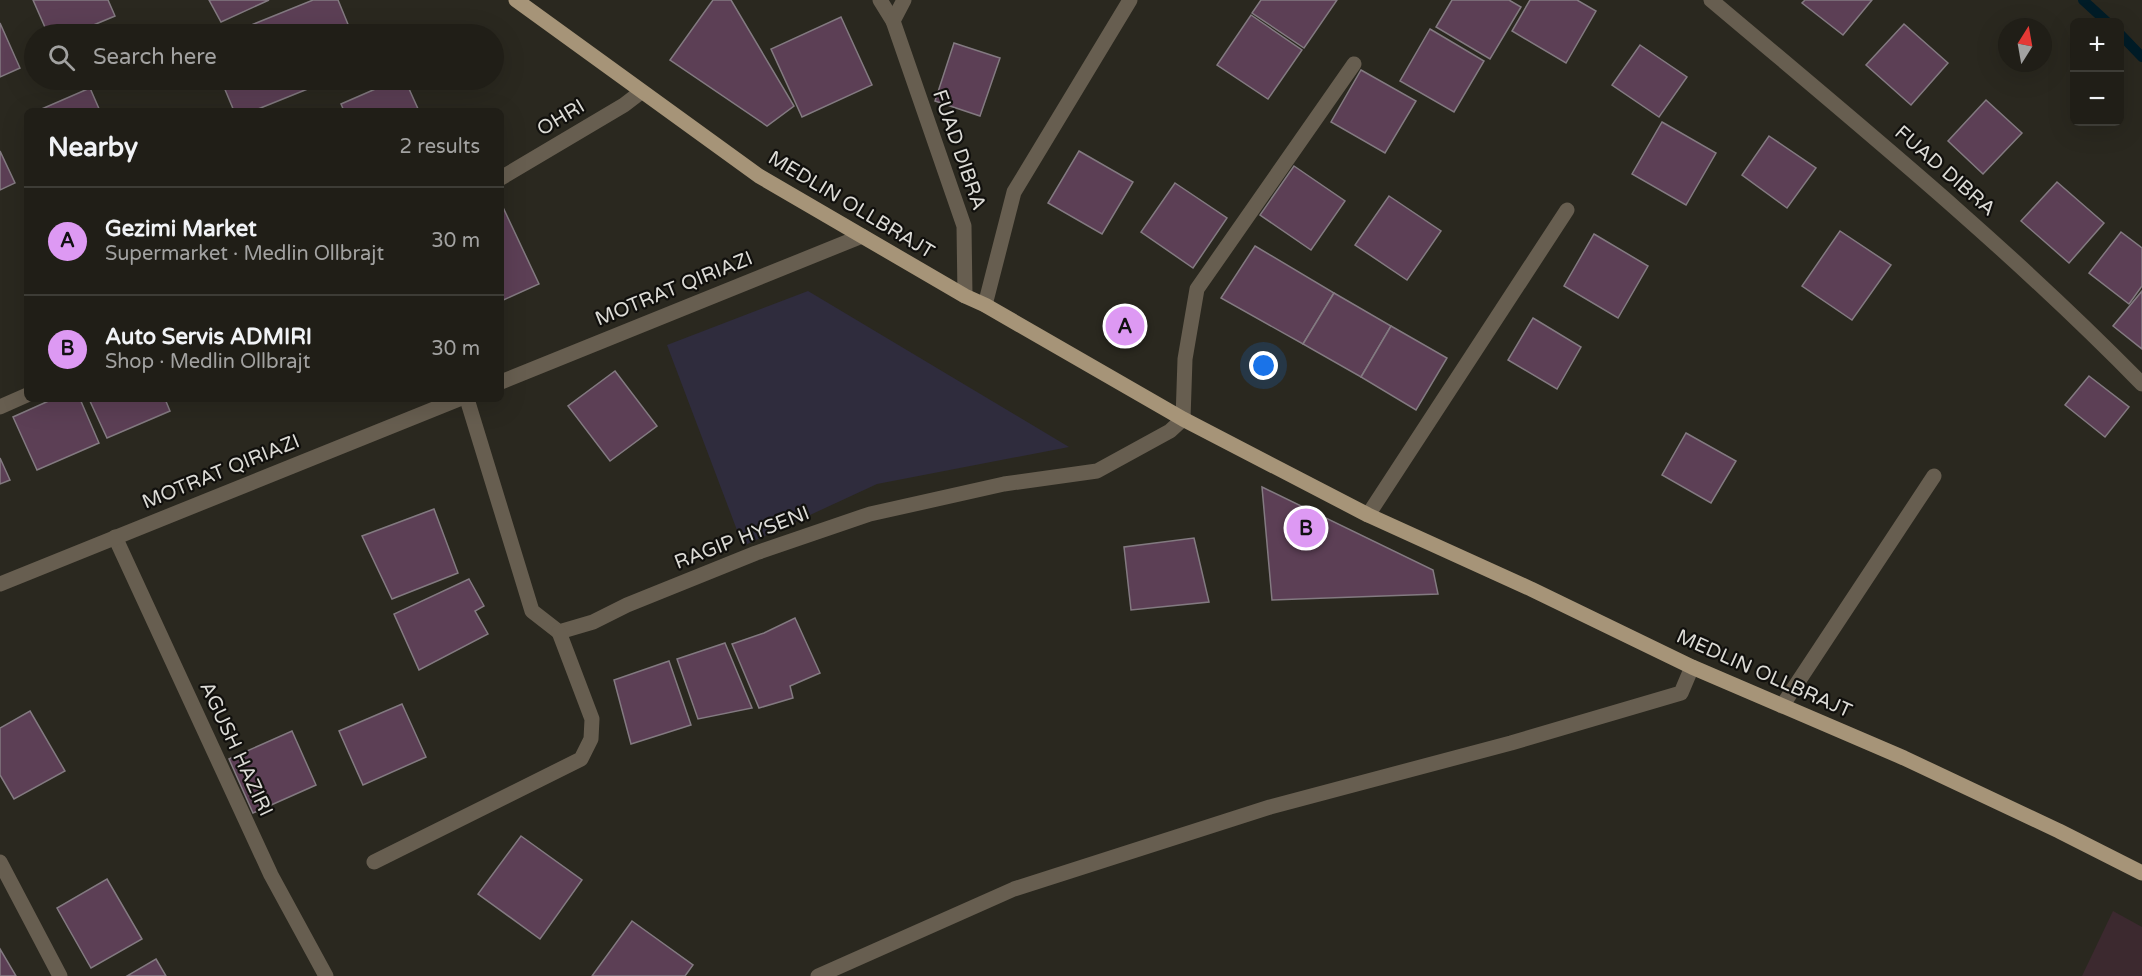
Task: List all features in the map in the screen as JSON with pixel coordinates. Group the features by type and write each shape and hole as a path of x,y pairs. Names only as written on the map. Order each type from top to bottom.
{"main road":[{"name":"MEDLIN OLLBRAJT","path":"516,0 759,176 1183,419 1368,515 1531,589 1692,667 1904,758 2142,873"}],"street":[{"name":"FUAD DIBRA","path":"880,0 892,21 964,226 965,296"},
{"path":"892,21 904,0"},
{"path":"985,305 1014,192 1130,0"},
{"name":"FUAD DIBRA","path":"1711,0 1949,202 2088,329 2142,384"},
{"path":"1183,419 1185,359 1197,288 1354,64"},
{"name":"OHRI","path":"504,176 624,105 641,92"},
{"path":"1368,515 1567,210"},
{"name":"MOTRAT QIRIAZI","path":"504,381 862,236"},
{"path":"0,407 24,396"},
{"name":"MOTRAT QIRIAZI","path":"0,584 452,402"},
{"path":"374,862 581,759 591,739 592,719 559,632 532,610 468,402"},
{"name":"RAGIP HYSENI","path":"559,632 593,622 627,605 756,553 870,514 1004,484 1097,471 1170,430 1183,419"},
{"path":"1782,706 1934,476"},
{"name":"AGUSH HAZIRI","path":"115,537 271,875 326,976"},
{"path":"818,976 1014,889 1270,807 1511,743 1681,693 1692,667"},
{"path":"0,862 60,976"}],"shaded area":[{"path":"808,291 1069,447 877,484 743,546 667,345"},
{"path":"2113,911 2142,927 2142,976 2082,976"}],"building":[{"path":"33,0 108,0 115,16 96,24 44,24"},
{"path":"209,0 269,0 221,22"},
{"path":"313,0 338,0 348,24 254,24"},
{"path":"713,0 731,0 794,106 767,126 670,60"},
{"path":"1261,0 1337,0 1304,48 1252,13"},
{"path":"1452,0 1509,0 1521,7 1490,59 1436,27"},
{"path":"1530,0 1577,0 1596,11 1566,63 1512,31"},
{"path":"1805,0 1872,0 1843,35 1802,3"},
{"path":"1251,15 1302,50 1268,99 1217,65"},
{"path":"841,17 872,85 802,117 771,49"},
{"path":"0,23 20,68 0,77"},
{"path":"1904,24 1948,63 1911,105 1866,65"},
{"path":"1430,29 1484,61 1454,112 1400,81"},
{"path":"954,43 1000,58 980,116 935,101"},
{"path":"1640,45 1687,77 1659,117 1612,85"},
{"path":"1361,70 1416,101 1385,153 1331,122"},
{"path":"85,90 91,90 99,108 44,108"},
{"path":"225,90 305,90 260,108 233,108"},
{"path":"373,90 410,90 418,108 343,108 341,104"},
{"path":"1986,100 2022,133 1983,174 1948,141"},
{"path":"1662,122 1716,153 1686,205 1632,174"},
{"path":"1769,136 1816,168 1787,208 1742,175"},
{"path":"0,151 15,183 0,190"},
{"path":"1079,151 1133,182 1102,234 1048,203"},
{"path":"1294,166 1345,201 1311,250 1260,215"},
{"path":"2057,182 2104,223 2069,263 2021,221"},
{"path":"1175,183 1227,218 1193,268 1141,232"},
{"path":"1389,196 1441,231 1407,280 1355,245"},
{"path":"504,209 539,284 504,300"},
{"path":"1840,231 1891,265 1852,320 1802,286"},
{"path":"2121,232 2142,248 2142,286 2129,304 2089,273"},
{"path":"1594,234 1648,266 1618,318 1564,286"},
{"path":"1255,246 1334,293 1303,344 1221,298"},
{"path":"2142,291 2142,349 2113,326"},
{"path":"1334,293 1391,326 1361,377 1303,344"},
{"path":"1533,318 1581,347 1557,389 1508,360"},
{"path":"1391,326 1447,358 1416,410 1361,377"},
{"path":"615,371 657,426 610,461 568,406"},
{"path":"2089,376 2129,407 2105,437 2065,405"},
{"path":"46,402 81,402 99,443 37,470 13,417"},
{"path":"90,402 166,402 170,411 107,438"},
{"path":"1686,433 1736,461 1711,503 1662,475"},
{"path":"0,458 10,480 0,484"},
{"path":"1262,487 1433,570 1438,594 1272,600"},
{"path":"434,509 458,573 392,599 362,536"},
{"path":"1194,538 1209,602 1131,610 1124,547"},
{"path":"469,579 484,606 475,611 488,634 419,670 394,614"},
{"path":"795,618 820,673 790,686 793,698 759,708 732,644 764,633"},
{"path":"725,643 752,708 698,719 677,659"},
{"path":"669,661 691,725 631,744 614,680"},
{"path":"402,704 426,757 363,785 339,731"},
{"path":"30,711 65,771 14,799 0,775 0,728"},
{"path":"292,731 316,785 253,813 229,759"},
{"path":"521,836 582,880 540,939 478,894"},
{"path":"107,879 142,939 91,968 57,908"},
{"path":"632,921 693,965 685,976 592,976"},
{"path":"0,949 16,976 0,976"},
{"path":"156,959 166,976 127,976"}],"waterway":[{"path":"2083,0 2103,18"},
{"path":"2124,38 2142,57"}],"place":[{"name":"Gezimi Market","path":"1125,326"},
{"name":"Auto Servis ADMIRI","path":"1306,528"}]}
